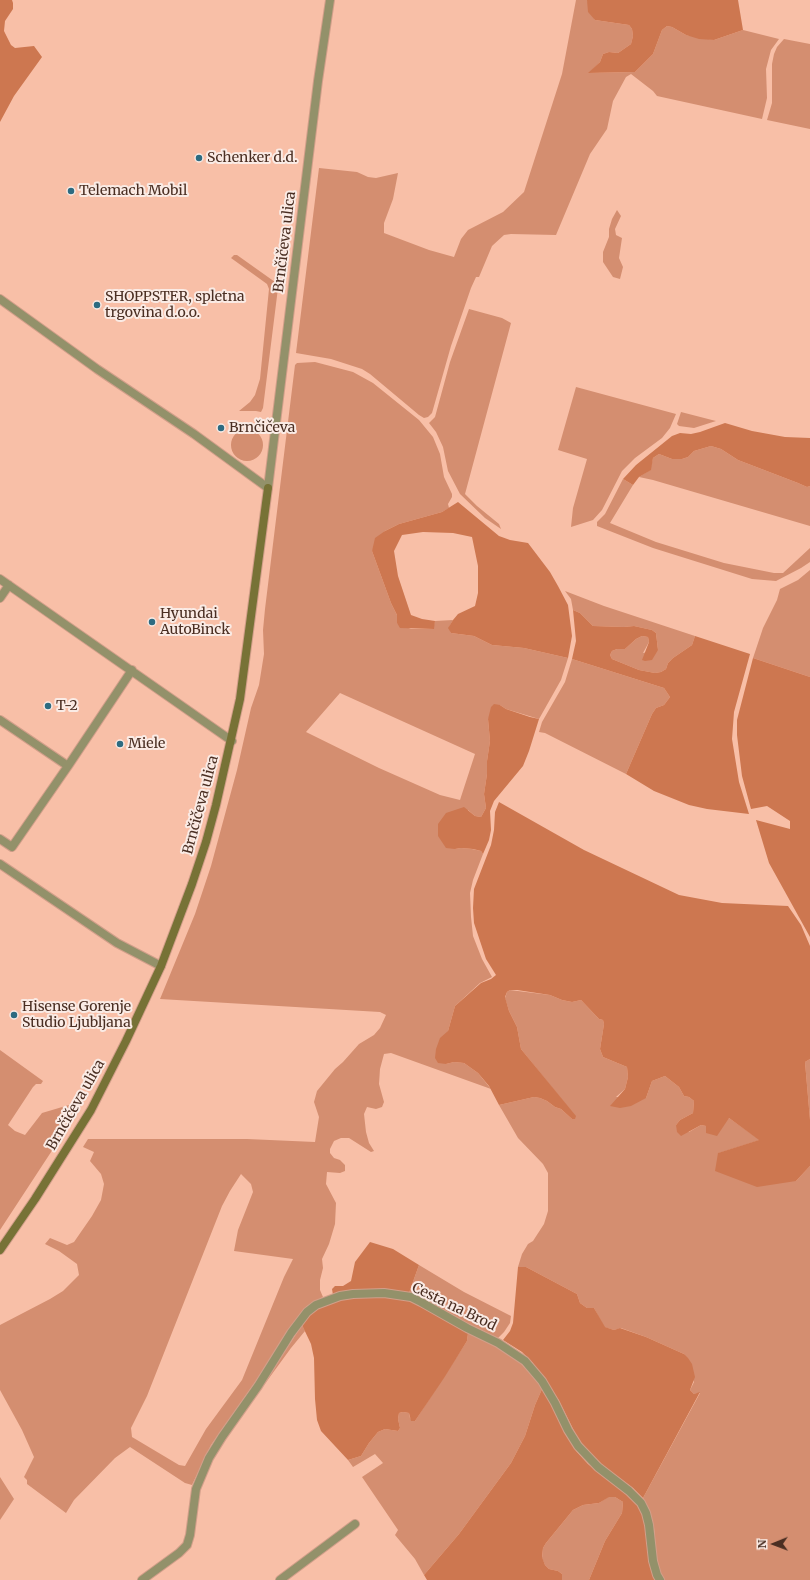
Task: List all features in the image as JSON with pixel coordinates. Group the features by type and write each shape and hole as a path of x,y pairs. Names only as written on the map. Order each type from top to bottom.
{"street":[{"name":"Brnčičeva ulica","path":"0,1250 35,1199 91,1110 126,1041 161,966 206,842 232,741 240,699 268,488 318,81 330,0"},
{"path":"0,299 97,369 200,438 268,488"},
{"name":"Brnčičeva ulica","path":"0,580 132,670 232,741"},
{"path":"0,598 9,585"},
{"path":"0,839 12,847 132,670"},
{"path":"0,720 68,766"},
{"path":"0,864 117,943 161,966"},
{"name":"Cesta na Brod","path":"142,1580 180,1553 187,1545 190,1535 196,1489 209,1458 258,1386 300,1320 316,1305 326,1301 340,1296 370,1293 397,1294 411,1297 466,1328 498,1343 525,1361 545,1386 578,1446 598,1467 629,1491 641,1503 646,1513 653,1561 660,1580"},
{"path":"280,1580 355,1524"}],"shaded area":[{"path":"0,0 12,0 13,3 13,9 5,21 4,31 11,45 15,48 34,46 42,57 14,96 0,122"},
{"path":"576,0 587,0 595,20 629,25 632,29 633,36 631,44 618,53 609,52 603,54 600,62 589,73 635,72 653,54 662,30 667,26 672,27 686,35 714,40 743,30 779,39 771,50 766,69 767,98 762,119 657,96 653,91 631,74 626,77 613,101 607,129 590,154 556,235 504,235 492,246 479,277 476,277 471,288 451,346 432,413 428,417 424,418 419,415 362,369 331,359 296,353 319,168 357,172 368,177 376,178 398,173 393,199 384,223 384,233 429,250 454,257 461,239 468,230 503,212 524,192 562,74"},
{"path":"587,0 738,0 743,30 714,40 699,39 667,26 662,30 653,54 635,72 588,73 600,62 603,54 609,52 618,53 631,44 633,36 632,29 629,25 595,20 588,12"},
{"path":"784,39 810,44 810,129 767,120 772,103 772,64 774,54 777,47"},
{"path":"617,210 621,216 615,229 616,235 622,238 619,258 623,267 620,279 613,277 603,262 603,252 609,237 609,229"},
{"path":"234,255 237,255 275,282 278,288 263,408 261,412 239,411 250,402 255,395 260,379 269,289 267,284 231,258"},
{"path":"469,309 502,318 511,323 465,494 499,524 501,529 485,518 460,494 448,471 443,447 436,432 429,423 435,417 450,362"},
{"path":"315,362 353,372 373,383 419,420 433,437 440,454 444,477 452,494 448,504 449,508 442,512 399,524 385,531 372,551 391,603 397,615 397,623 411,629 433,629 435,621 453,620 449,627 451,633 474,636 492,645 524,648 568,658 561,680 539,719 506,709 500,705 488,719 490,741 484,794 486,808 481,817 475,816 468,810 455,849 472,849 481,851 483,854 473,880 470,893 471,917 473,936 482,959 492,977 480,983 455,1006 448,1031 446,1064 454,1062 464,1063 478,1073 491,1089 391,1053 384,1054 380,1069 379,1084 384,1102 382,1107 376,1109 367,1107 364,1114 366,1132 369,1143 374,1151 371,1152 349,1138 341,1138 334,1141 330,1149 330,1153 334,1158 340,1160 345,1165 345,1171 340,1173 327,1172 326,1184 336,1203 335,1224 329,1244 322,1259 323,1268 320,1280 320,1290 323,1297 307,1306 300,1315 279,1348 211,1445 192,1485 185,1483 130,1447 115,1458 74,1500 66,1513 27,1484 27,1480 24,1477 34,1457 22,1430 0,1390 0,1325 63,1291 79,1275 77,1264 59,1251 45,1244 50,1238 67,1245 74,1242 101,1200 104,1184 101,1174 90,1161 94,1152 83,1147 88,1139 247,1139 315,1142 319,1117 314,1102 317,1091 335,1069 359,1044 374,1035 380,1028 386,1015 380,1012 160,999 195,914 211,866 237,770 251,708 259,685 264,654 263,630 265,609 295,365 297,363","holes":["340,693 475,754 460,800 440,795 379,768 306,732","241,1174 251,1184 253,1192 238,1230 234,1251 293,1259 284,1277 242,1380 206,1429 185,1466 179,1465 132,1437 131,1428 147,1396 222,1206"]},
{"path":"576,387 676,414 670,428 662,438 635,458 622,471 602,510 593,520 571,527 573,508 587,459 558,450"},
{"path":"681,412 716,421 694,428 679,426 677,424"},
{"path":"725,423 752,431 785,437 810,438 810,486 807,487 738,460 721,449 711,446 694,451 688,457 682,459 672,459 659,454 653,458 651,470 639,477 633,485 623,479 636,465 672,436 680,433 691,434 700,432"},
{"path":"244,429 250,429 260,436 263,445 262,451 256,458 250,461 244,461 234,454 231,448 231,442 238,432"},
{"path":"711,446 721,449 738,460 807,487 810,486 810,526 639,477 650,470 653,458 659,454 672,459 682,459 688,457 694,451"},
{"path":"623,479 633,485 610,523 656,542 724,563 774,573 783,573 810,548 810,562 776,581 752,579 653,548 597,526 597,522 605,514"},
{"path":"458,502 499,536 510,540 528,543 550,572 568,605 572,636 568,658 524,648 492,645 474,636 451,633 448,628 453,620 458,614 475,606 478,593 478,566 472,537 453,533 423,532 402,535 394,551 398,576 411,615 422,619 435,621 434,629 400,628 397,623 397,615 391,603 372,551 375,538 399,524 442,512"},
{"path":"810,570 810,677 753,658 763,628 777,600 780,589 798,580"},
{"path":"565,591 604,606 695,636 692,645 673,658 668,663 666,669 661,672 655,673 639,670 612,659 610,655 612,651 617,649 625,649 636,639 642,636 648,637 649,642 643,653 658,650 656,633 652,630 634,626 593,626 580,613 573,610 571,599"},
{"path":"573,610 580,613 593,626 634,626 652,630 656,633 658,650 652,660 642,660 649,642 648,637 642,636 636,639 625,649 617,649 612,651 610,655 612,659 639,670 655,673 666,669 668,663 673,658 692,645 695,636 750,654 734,712 732,739 739,782 749,814 707,809 689,805 654,791 626,774 652,714 656,708 664,705 670,697 664,688 572,659 576,641"},
{"path":"753,658 810,677 810,937 769,863 756,820 790,829 790,821 767,806 751,809 742,776 737,735 737,720"},
{"path":"572,659 664,688 670,697 664,705 656,708 652,714 626,774 545,733 539,732 542,722 565,682"},
{"path":"494,704 539,719 529,751 523,766 494,801 490,811 491,830 489,840 483,854 481,851 473,849 446,848 438,836 438,824 446,813 464,807 475,816 481,817 486,808 484,794 490,741 488,719 491,707"},
{"path":"499,802 584,850 679,895 722,903 788,906 801,925 810,946 810,1059 805,1062 810,1120 810,1166 796,1181 757,1187 715,1171 718,1153 759,1140 729,1118 717,1136 706,1133 706,1126 701,1125 681,1136 677,1132 676,1125 680,1120 693,1113 694,1101 689,1097 684,1096 679,1087 665,1076 652,1081 646,1098 631,1106 620,1108 610,1106 625,1089 628,1077 627,1067 603,1057 600,1049 604,1024 603,1020 599,1019 581,1000 572,1002 550,995 517,990 510,990 507,992 505,997 509,1011 517,1027 521,1049 576,1116 575,1119 572,1119 561,1109 540,1098 534,1097 499,1105 489,1086 478,1073 464,1063 438,1063 435,1058 436,1049 440,1038 448,1031 455,1006 481,983 496,975 486,959 474,923 473,908 474,889 491,845 495,812"},
{"path":"510,990 550,995 572,1002 581,1000 599,1019 603,1020 604,1024 600,1049 603,1057 627,1067 628,1077 625,1089 616,1097 646,1098 652,1081 665,1076 679,1087 684,1096 689,1097 694,1101 693,1113 680,1120 676,1125 689,1132 701,1125 706,1126 729,1118 760,1140 719,1153 796,1181 810,1166 810,1580 664,1580 657,1566 654,1528 648,1507 643,1498 700,1393 694,1394 690,1390 694,1382 684,1354 646,1337 621,1328 614,1330 604,1327 594,1308 587,1308 580,1303 577,1294 526,1267 518,1267 522,1254 528,1244 533,1241 544,1224 548,1211 548,1173 543,1164 518,1138 499,1105 534,1097 547,1101 555,1107 561,1109 572,1119 575,1116 521,1049 517,1027 509,1011 505,998 507,992"},
{"path":"0,1050 43,1081 41,1084 36,1084 33,1087 8,1125 15,1131 25,1135 42,1113 69,1105 77,1110 0,1230"},
{"path":"810,1059 810,1120 805,1062"},
{"path":"370,1242 393,1249 419,1265 409,1293 333,1295 332,1289 335,1286 343,1286 351,1281 355,1262"},
{"path":"419,1265 464,1292 511,1316 510,1323 504,1332 498,1338 466,1323 416,1295 409,1293"},
{"path":"518,1267 526,1267 577,1294 580,1303 587,1308 594,1308 605,1327 614,1330 620,1328 646,1337 684,1354 692,1364 695,1377 690,1390 694,1394 700,1392 643,1498 633,1488 590,1455 580,1443 558,1399 532,1362 522,1352 503,1340 510,1331 513,1323"},
{"path":"380,1295 395,1297 412,1302 468,1333 467,1341 415,1421 411,1421 409,1413 399,1413 398,1419 400,1428 398,1431 385,1429 378,1432 361,1456 348,1460 321,1431 317,1420 314,1358 311,1344 302,1325 313,1311 333,1301"},
{"path":"302,1325 305,1331 264,1385 268,1377"},
{"path":"468,1333 508,1352 517,1359 537,1381 542,1389 525,1436 511,1463 459,1534 424,1575 415,1559 395,1535 398,1530 362,1477 383,1463 375,1454 353,1467 348,1460 361,1456 378,1432 385,1429 398,1431 400,1428 398,1419 399,1413 409,1413 410,1418 415,1421 467,1341"},
{"path":"542,1389 549,1398 567,1437 577,1452 588,1464 635,1501 642,1511 645,1521 650,1567 655,1580 589,1580 605,1541 622,1513 623,1502 615,1497 609,1497 599,1503 583,1505 573,1510 543,1548 542,1557 545,1565 549,1569 558,1571 562,1574 562,1580 427,1580 424,1575 459,1534 511,1463 525,1436"},
{"path":"0,1477 14,1499 0,1520"},
{"path":"608,1497 615,1497 623,1502 622,1513 605,1541 589,1580 562,1580 562,1574 558,1571 549,1569 545,1565 542,1558 543,1548 573,1510 583,1505 599,1503"}],"place":[{"name":"Schenker d.d.","path":"199,158"},
{"name":"Telemach Mobil","path":"71,191"},
{"name":"SHOPPSTER, spletna trgovina d.o.o.","path":"97,305"},
{"name":"Brnčičeva","path":"221,428"},
{"name":"Hyundai AutoBinck","path":"152,622"},
{"name":"T-2","path":"48,706"},
{"name":"Miele","path":"120,744"},
{"name":"Hisense Gorenje Studio Ljubljana","path":"14,1015"}]}
